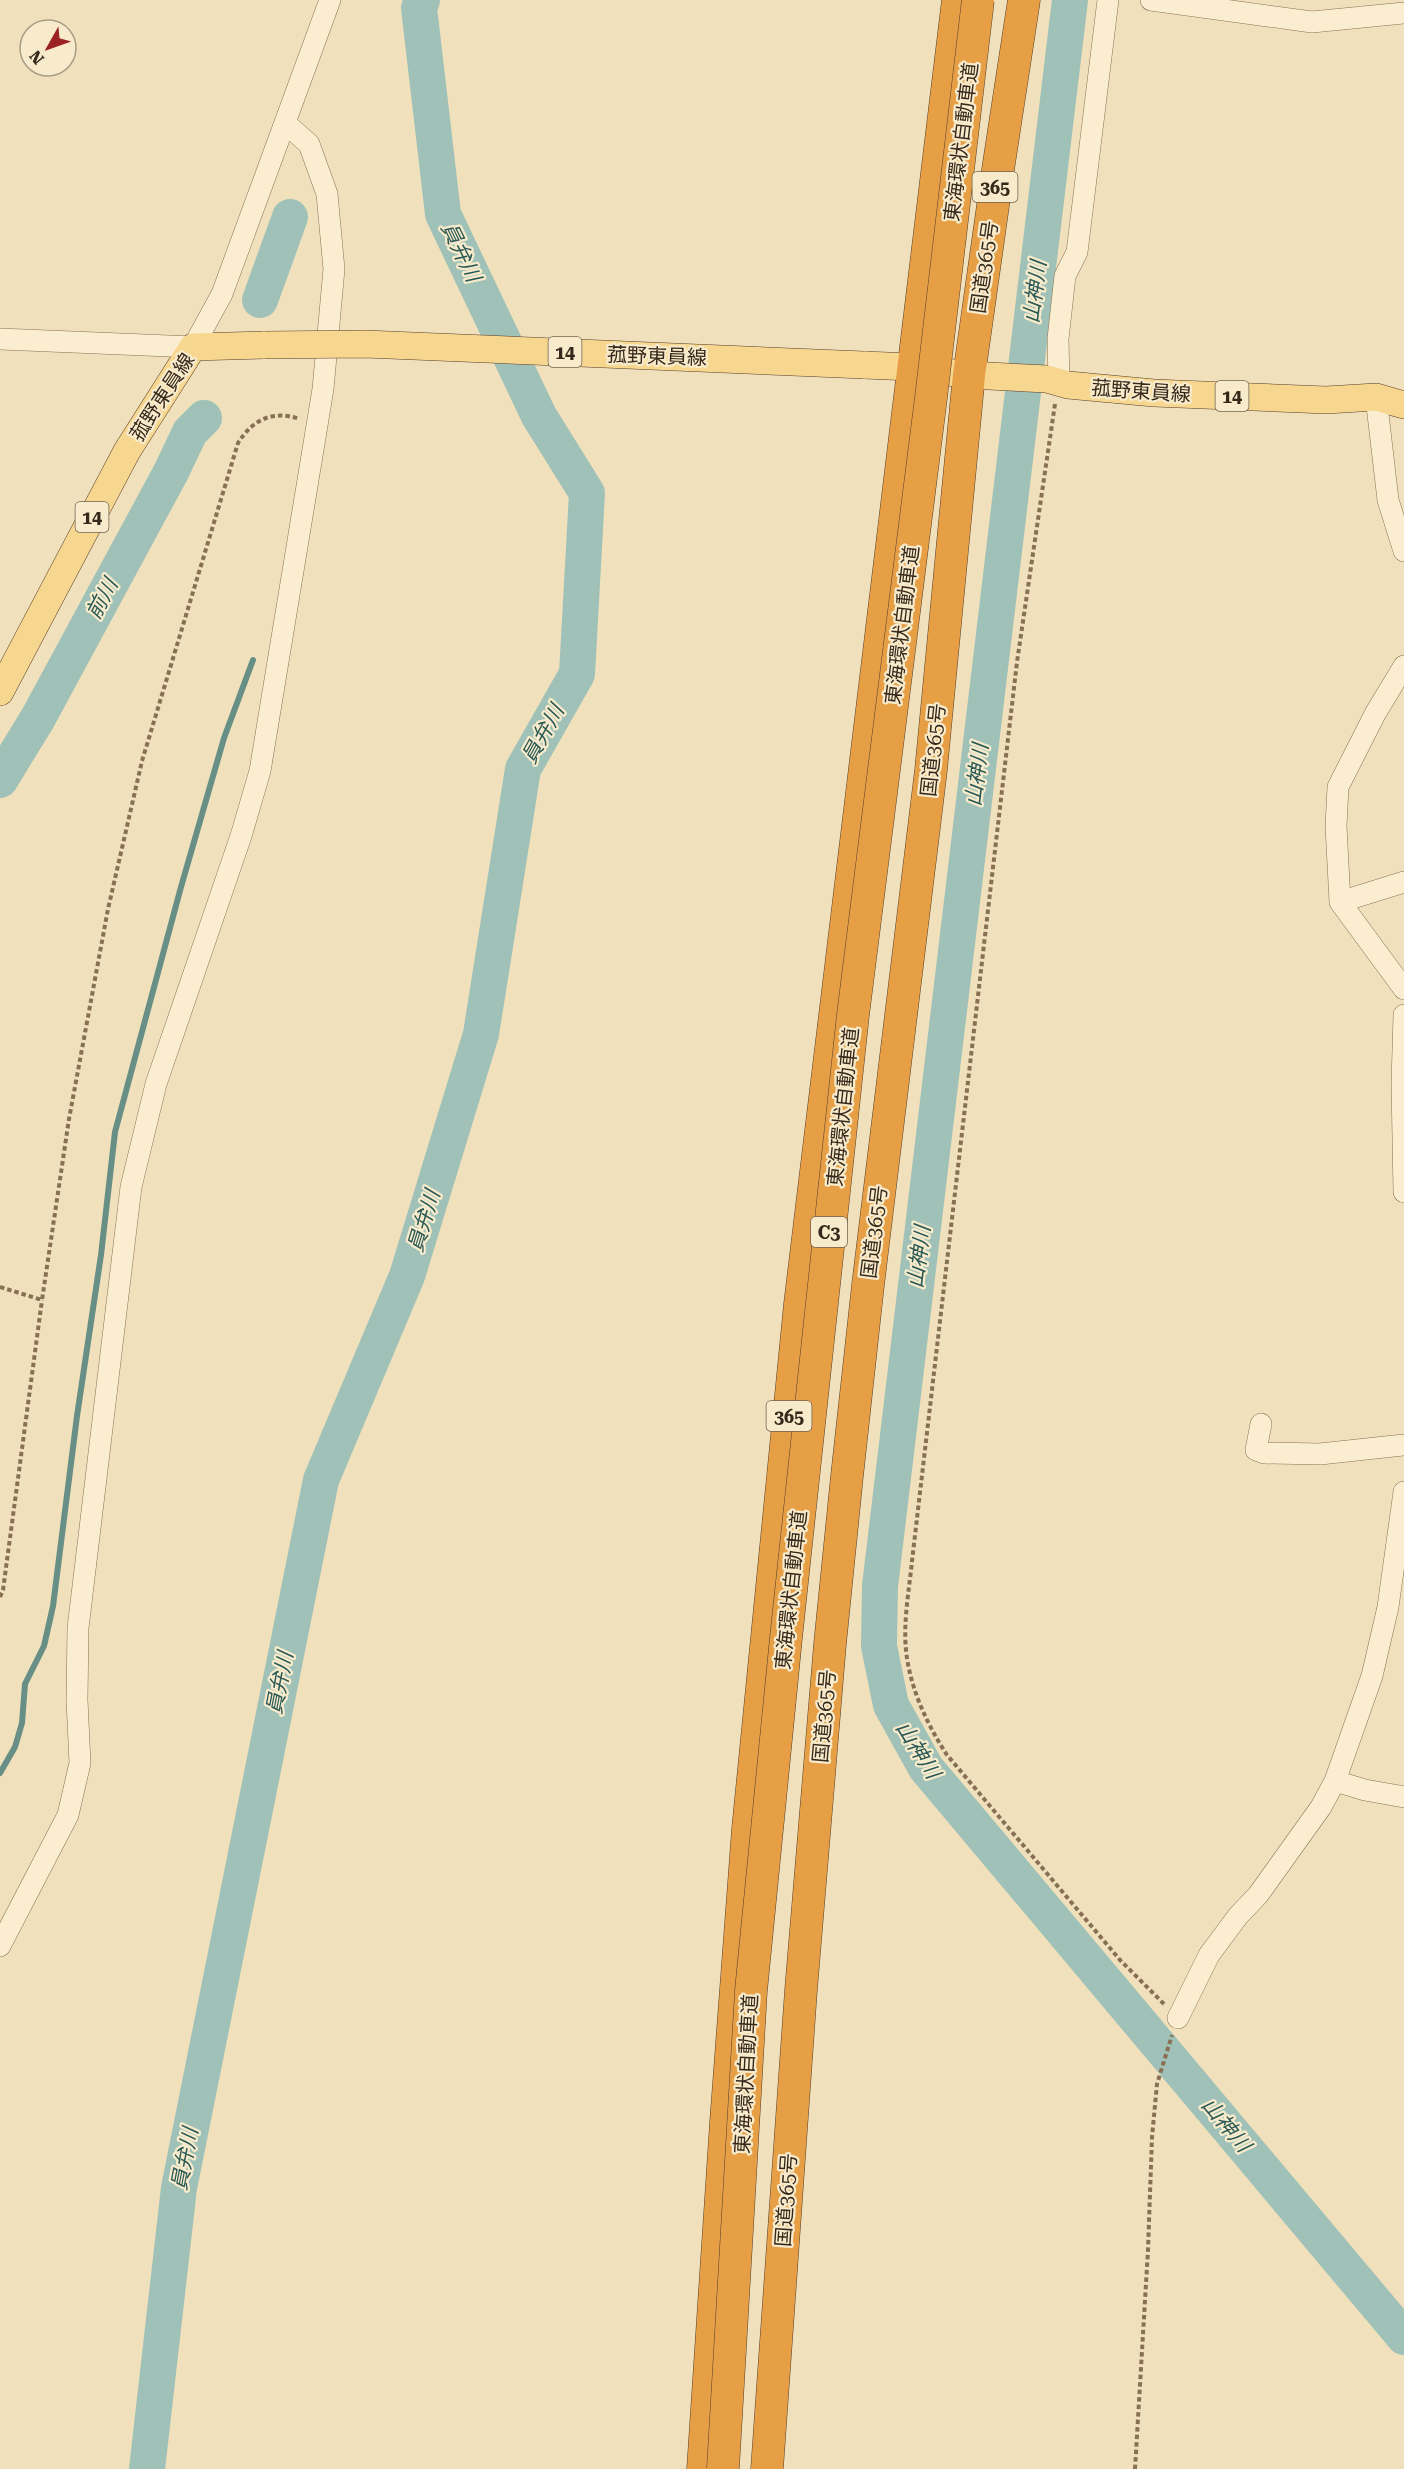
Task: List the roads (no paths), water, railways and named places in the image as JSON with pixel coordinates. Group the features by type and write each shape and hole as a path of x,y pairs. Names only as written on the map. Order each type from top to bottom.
{"highway":[{"name":"365","path":"703,2469 736,1976 767,1629 800,1304 958,0"},
{"name":"東海環状自動車道","path":"723,2469 751,1991 788,1615 853,1015 978,0"},
{"name":"国道365号","path":"767,2469 801,1990 830,1644 869,1274 980,376 999,163 1024,0"}],"main road":[{"name":"菰野東員線","path":"0,692 127,451 194,347 365,344 912,367 980,376 1053,380 1068,385 1154,393 1326,400 1376,397 1404,405"}],"street":[{"path":"0,339 194,347 222,294 330,0"},
{"path":"1053,380 1065,276 1077,252 1108,0"},
{"path":"1151,0 1312,22 1404,13"},
{"path":"0,1946 68,1815 80,1763 77,1700 78,1628 131,1187 156,1084 241,836 260,771 318,426 334,269 327,194 309,144 285,123"},
{"path":"1376,397 1388,500 1404,551"},
{"path":"1404,666 1374,714 1338,787 1336,826 1340,902 1404,989"},
{"path":"1340,902 1404,882"},
{"path":"1404,1015 1402,1084 1404,1192"},
{"path":"1261,1424 1256,1450 1264,1453 1320,1454 1404,1445"},
{"path":"1175,2025 1209,1955 1238,1916 1258,1894 1321,1807 1335,1781 1372,1676 1388,1606 1404,1492"},
{"path":"1335,1781 1365,1790 1404,1797"}],"waterway":[{"name":"員弁川","path":"147,2469 179,2188 321,1480 407,1276 481,1034 523,769 577,674 587,493 539,416 443,214 419,8 422,0"},
{"name":"山神川","path":"1070,0 880,1586 879,1646 891,1705 926,1768 1404,2337"},
{"name":"前川","path":"260,300 290,217"},
{"name":"前川","path":"0,780 38,718 171,472 190,432 204,418"},
{"path":"0,1773 15,1747 22,1723 25,1684 44,1646 53,1606 77,1416 101,1255 115,1132 224,738 253,660"}]}
